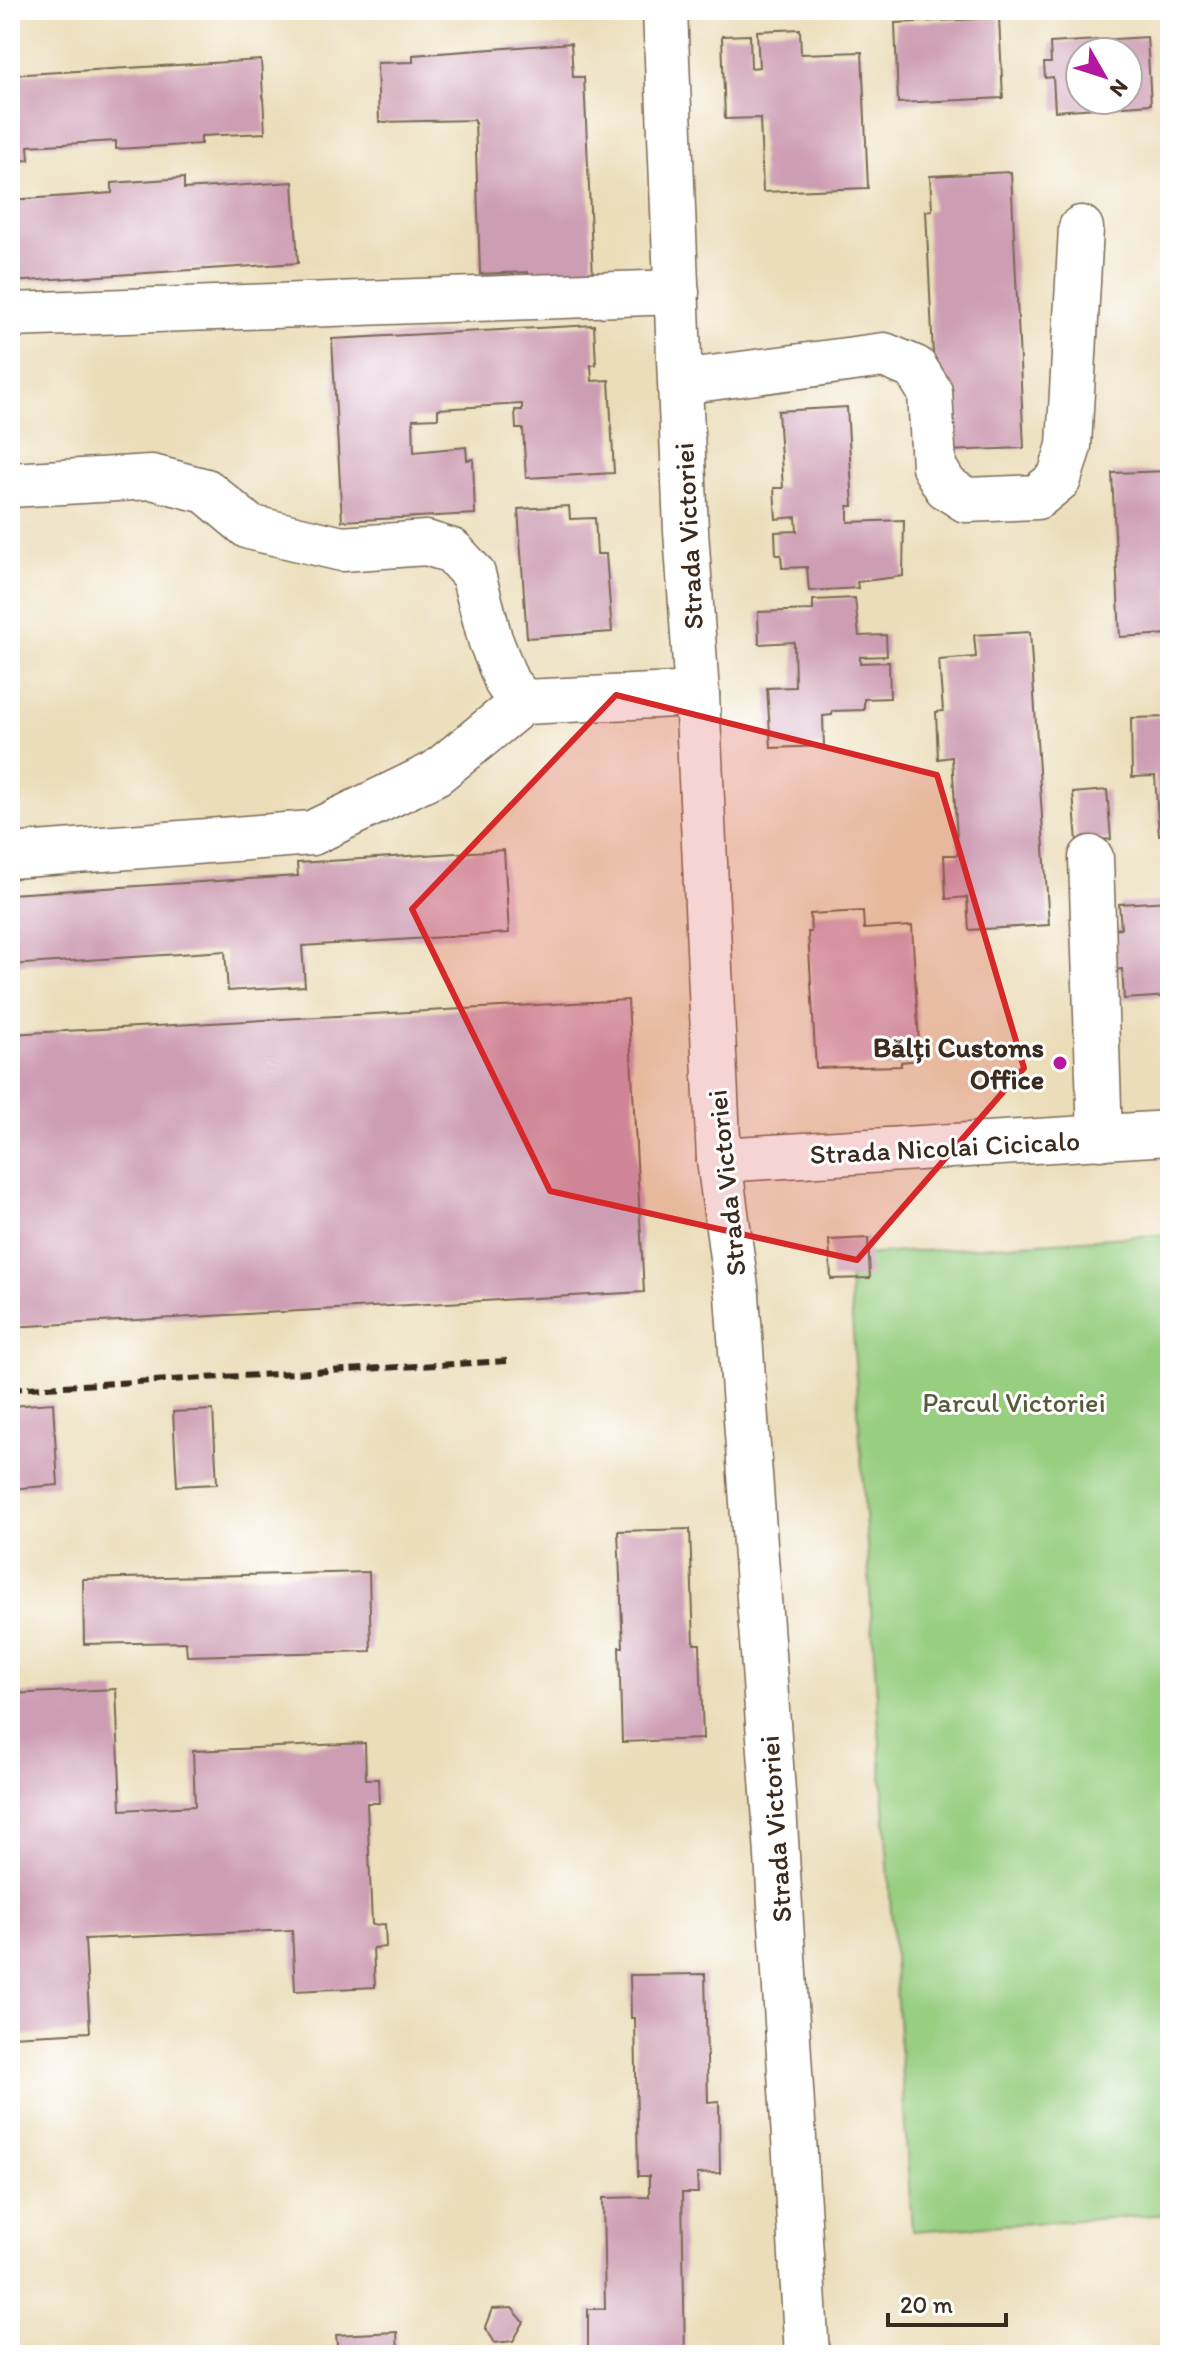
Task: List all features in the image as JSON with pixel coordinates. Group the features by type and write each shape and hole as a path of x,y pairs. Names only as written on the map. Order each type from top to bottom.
{"street":[{"name":"Strada Victoriei","path":"665,10 686,531 697,694 719,1160 737,1295 774,1806 807,2355"},
{"path":"681,382 884,355 915,368 930,392 934,467 946,487 966,500 1037,497 1059,479 1069,446 1081,228"},
{"path":"10,315 677,292"},
{"path":"10,485 152,477 206,491 249,527 342,549 426,543 452,551 473,574 490,639 507,683 523,702"},
{"path":"10,856 312,833 436,773 523,702 697,694"},
{"path":"1091,858 1100,1138"},
{"name":"Strada Nicolai Cicicalo","path":"719,1160 1170,1133"}],"highlighted area":[{"path":"616,695 937,775 1024,1068 857,1260 550,1191 412,909"}],"green space":[{"name":"Parcul Victoriei","path":"1170,1234 1170,2214 912,2231 848,1256"}],"building":[{"path":"999,18 1003,98 898,103 895,23"},
{"path":"800,29 801,54 862,52 868,188 763,192 760,118 725,119 722,36 750,35 751,68 759,67 757,31"},
{"path":"1144,37 1147,37 1151,104 1144,105"},
{"path":"1064,42 1064,110 1055,111 1053,77 1045,78 1044,63 1051,63 1050,43"},
{"path":"571,43 573,77 584,77 594,299 530,302 528,272 480,274 475,120 379,122 377,63 413,62 413,55"},
{"path":"261,60 265,133 201,136 201,144 116,149 116,141 28,146 29,160 10,161 10,75"},
{"path":"1011,172 1024,448 944,451 937,437 926,211 932,210 930,176"},
{"path":"184,178 184,189 293,182 298,263 10,282 10,200 112,193 112,183"},
{"path":"594,325 596,365 591,365 592,381 609,380 614,473 526,478 523,429 516,429 515,410 522,410 522,404 438,409 438,418 413,419 414,452 466,447 467,460 473,459 475,514 342,521 332,339"},
{"path":"847,407 853,506 848,506 848,522 904,520 903,576 857,582 858,588 809,591 807,567 782,568 781,555 776,555 775,532 797,531 796,517 776,519 774,488 783,488 778,411"},
{"path":"1170,471 1170,634 1120,637 1112,473"},
{"path":"569,506 570,519 595,518 597,554 606,554 612,632 527,638 518,509"},
{"path":"855,598 859,636 886,635 887,656 860,657 860,663 889,662 890,698 864,699 864,710 832,711 832,715 823,716 824,746 771,748 767,688 795,687 794,642 759,644 758,612 813,610 813,600"},
{"path":"1030,632 1049,925 969,930 967,897 946,899 944,855 958,855 952,757 938,759 936,712 943,711 939,660 976,657 974,635"},
{"path":"1170,717 1170,834 1159,835 1155,776 1132,777 1131,718"},
{"path":"1107,790 1111,839 1077,842 1073,793"},
{"path":"504,850 509,933 302,946 305,986 228,991 225,951 10,965 10,894 298,876 297,863"},
{"path":"1170,901 1170,996 1124,999 1122,969 1103,971 1101,930 1121,928 1119,904"},
{"path":"863,911 864,929 912,926 920,1060 901,1062 901,1066 816,1068 808,932 811,932 810,914"},
{"path":"628,1000 644,1292 10,1327 10,1034"},
{"path":"868,1238 870,1278 831,1279 829,1240"},
{"path":"53,1403 58,1485 10,1489 10,1406"},
{"path":"213,1410 217,1484 177,1486 173,1412"},
{"path":"690,1529 694,1644 700,1644 703,1739 622,1742 619,1647 623,1647 618,1531"},
{"path":"369,1572 371,1651 187,1656 186,1642 84,1644 83,1579"},
{"path":"116,1689 121,1810 195,1806 193,1751 365,1743 366,1779 378,1779 379,1803 367,1803 372,1925 385,1924 386,1947 373,1948 375,1987 295,1991 292,1930 85,1939 90,2032 10,2036 10,1694"},
{"path":"705,1974 708,2102 719,2101 720,2173 697,2174 698,2193 682,2193 685,2355 604,2355 604,2350 588,2350 588,2309 605,2309 603,2198 649,2197 649,2176 638,2176 635,2018 631,2018 630,1975"},
{"path":"512,2308 524,2322 513,2341 495,2343 485,2327 492,2309"},
{"path":"397,2332 398,2355 338,2355 336,2335"}],"railway":[{"path":"10,1389 507,1361"}],"place":[{"name":"Bălți Customs Office","path":"1060,1063"}]}
